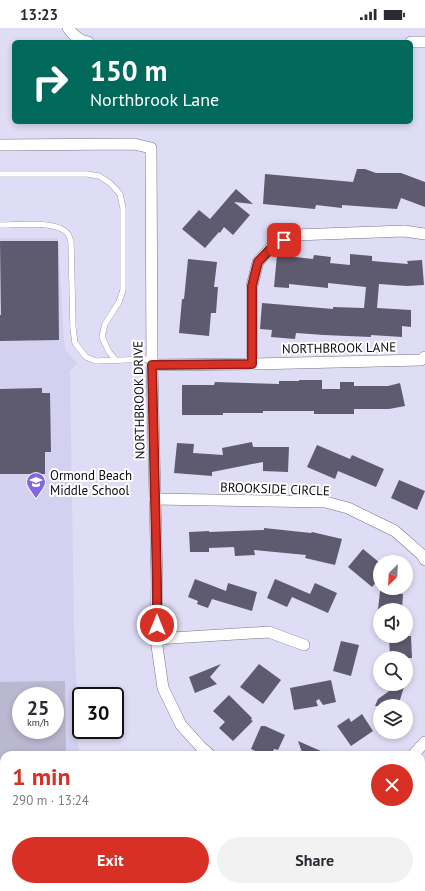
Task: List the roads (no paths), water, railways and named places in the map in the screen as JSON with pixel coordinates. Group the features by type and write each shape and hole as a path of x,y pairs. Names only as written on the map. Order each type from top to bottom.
{"street":[{"path":"71,32 82,40"},
{"path":"413,42 425,42"},
{"name":"NORTHBROOK DRIVE","path":"0,146 134,144 151,148 152,362 157,584 156,639 163,688 180,725 206,751"},
{"path":"252,364 252,286 258,262 274,245 295,235 404,232 425,234"},
{"name":"NORTHBROOK LANE","path":"152,362 252,364 421,360 425,357"},
{"name":"BROOKSIDE CIRCLE","path":"155,499 325,502 348,508 395,531 422,555 425,560"},
{"path":"156,639 269,632 304,645"},
{"path":"417,751 425,742"}],"lane":[{"path":"0,174 87,174 99,176 110,182 120,194 123,208 123,290 119,302 105,324 102,337 109,352 116,360"},
{"path":"0,225 47,224 56,226 66,231 71,242 73,328 75,343 86,357 96,361 116,360 152,362"}],"place":[{"name":"Ormond Beach Middle School","path":"36,499"}]}
